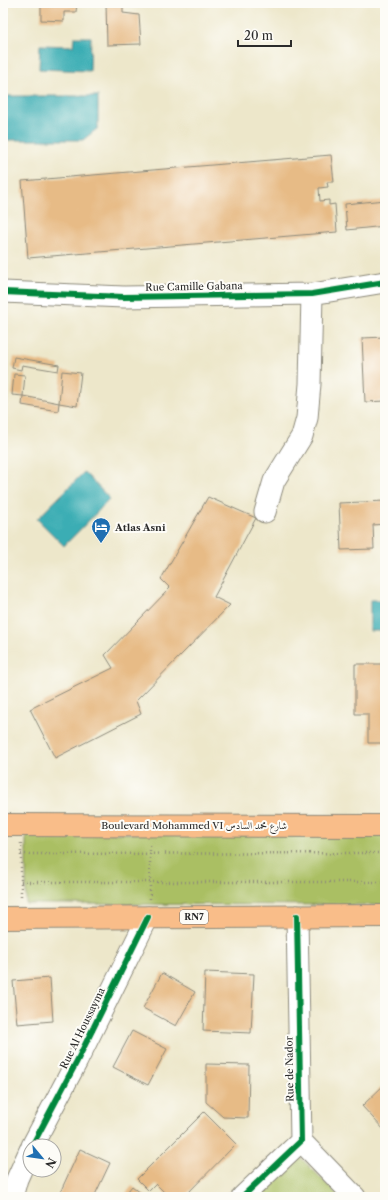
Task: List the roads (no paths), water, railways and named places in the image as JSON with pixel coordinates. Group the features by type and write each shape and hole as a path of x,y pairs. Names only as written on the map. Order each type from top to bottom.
{"main road":[{"name":"Boulevard Mohammed VI شارع محمد السادس","path":"3,825 385,826"},
{"name":"RN7","path":"3,918 149,911 297,916 385,916"}],"street":[{"name":"Rue Camille Gabana","path":"3,292 124,297 312,294 385,282"},
{"path":"265,512 274,480 302,436 307,418 310,384 312,294"},
{"name":"Rue Al Houssayma","path":"36,1138 77,1061 149,911"},
{"name":"Rue de Nador","path":"297,916 301,1141"},
{"path":"242,1197 301,1141 355,1197"},
{"path":"12,1197 22,1168"}],"water":[{"path":"74,37 91,37 90,71 39,69 40,45 73,46"},
{"path":"3,96 98,96 98,128 83,140 3,140"},
{"path":"84,472 110,499 64,546 37,519"},
{"path":"370,600 385,600 385,631 370,631"}],"place":[{"name":"Atlas Asni","path":"101,544"}]}
